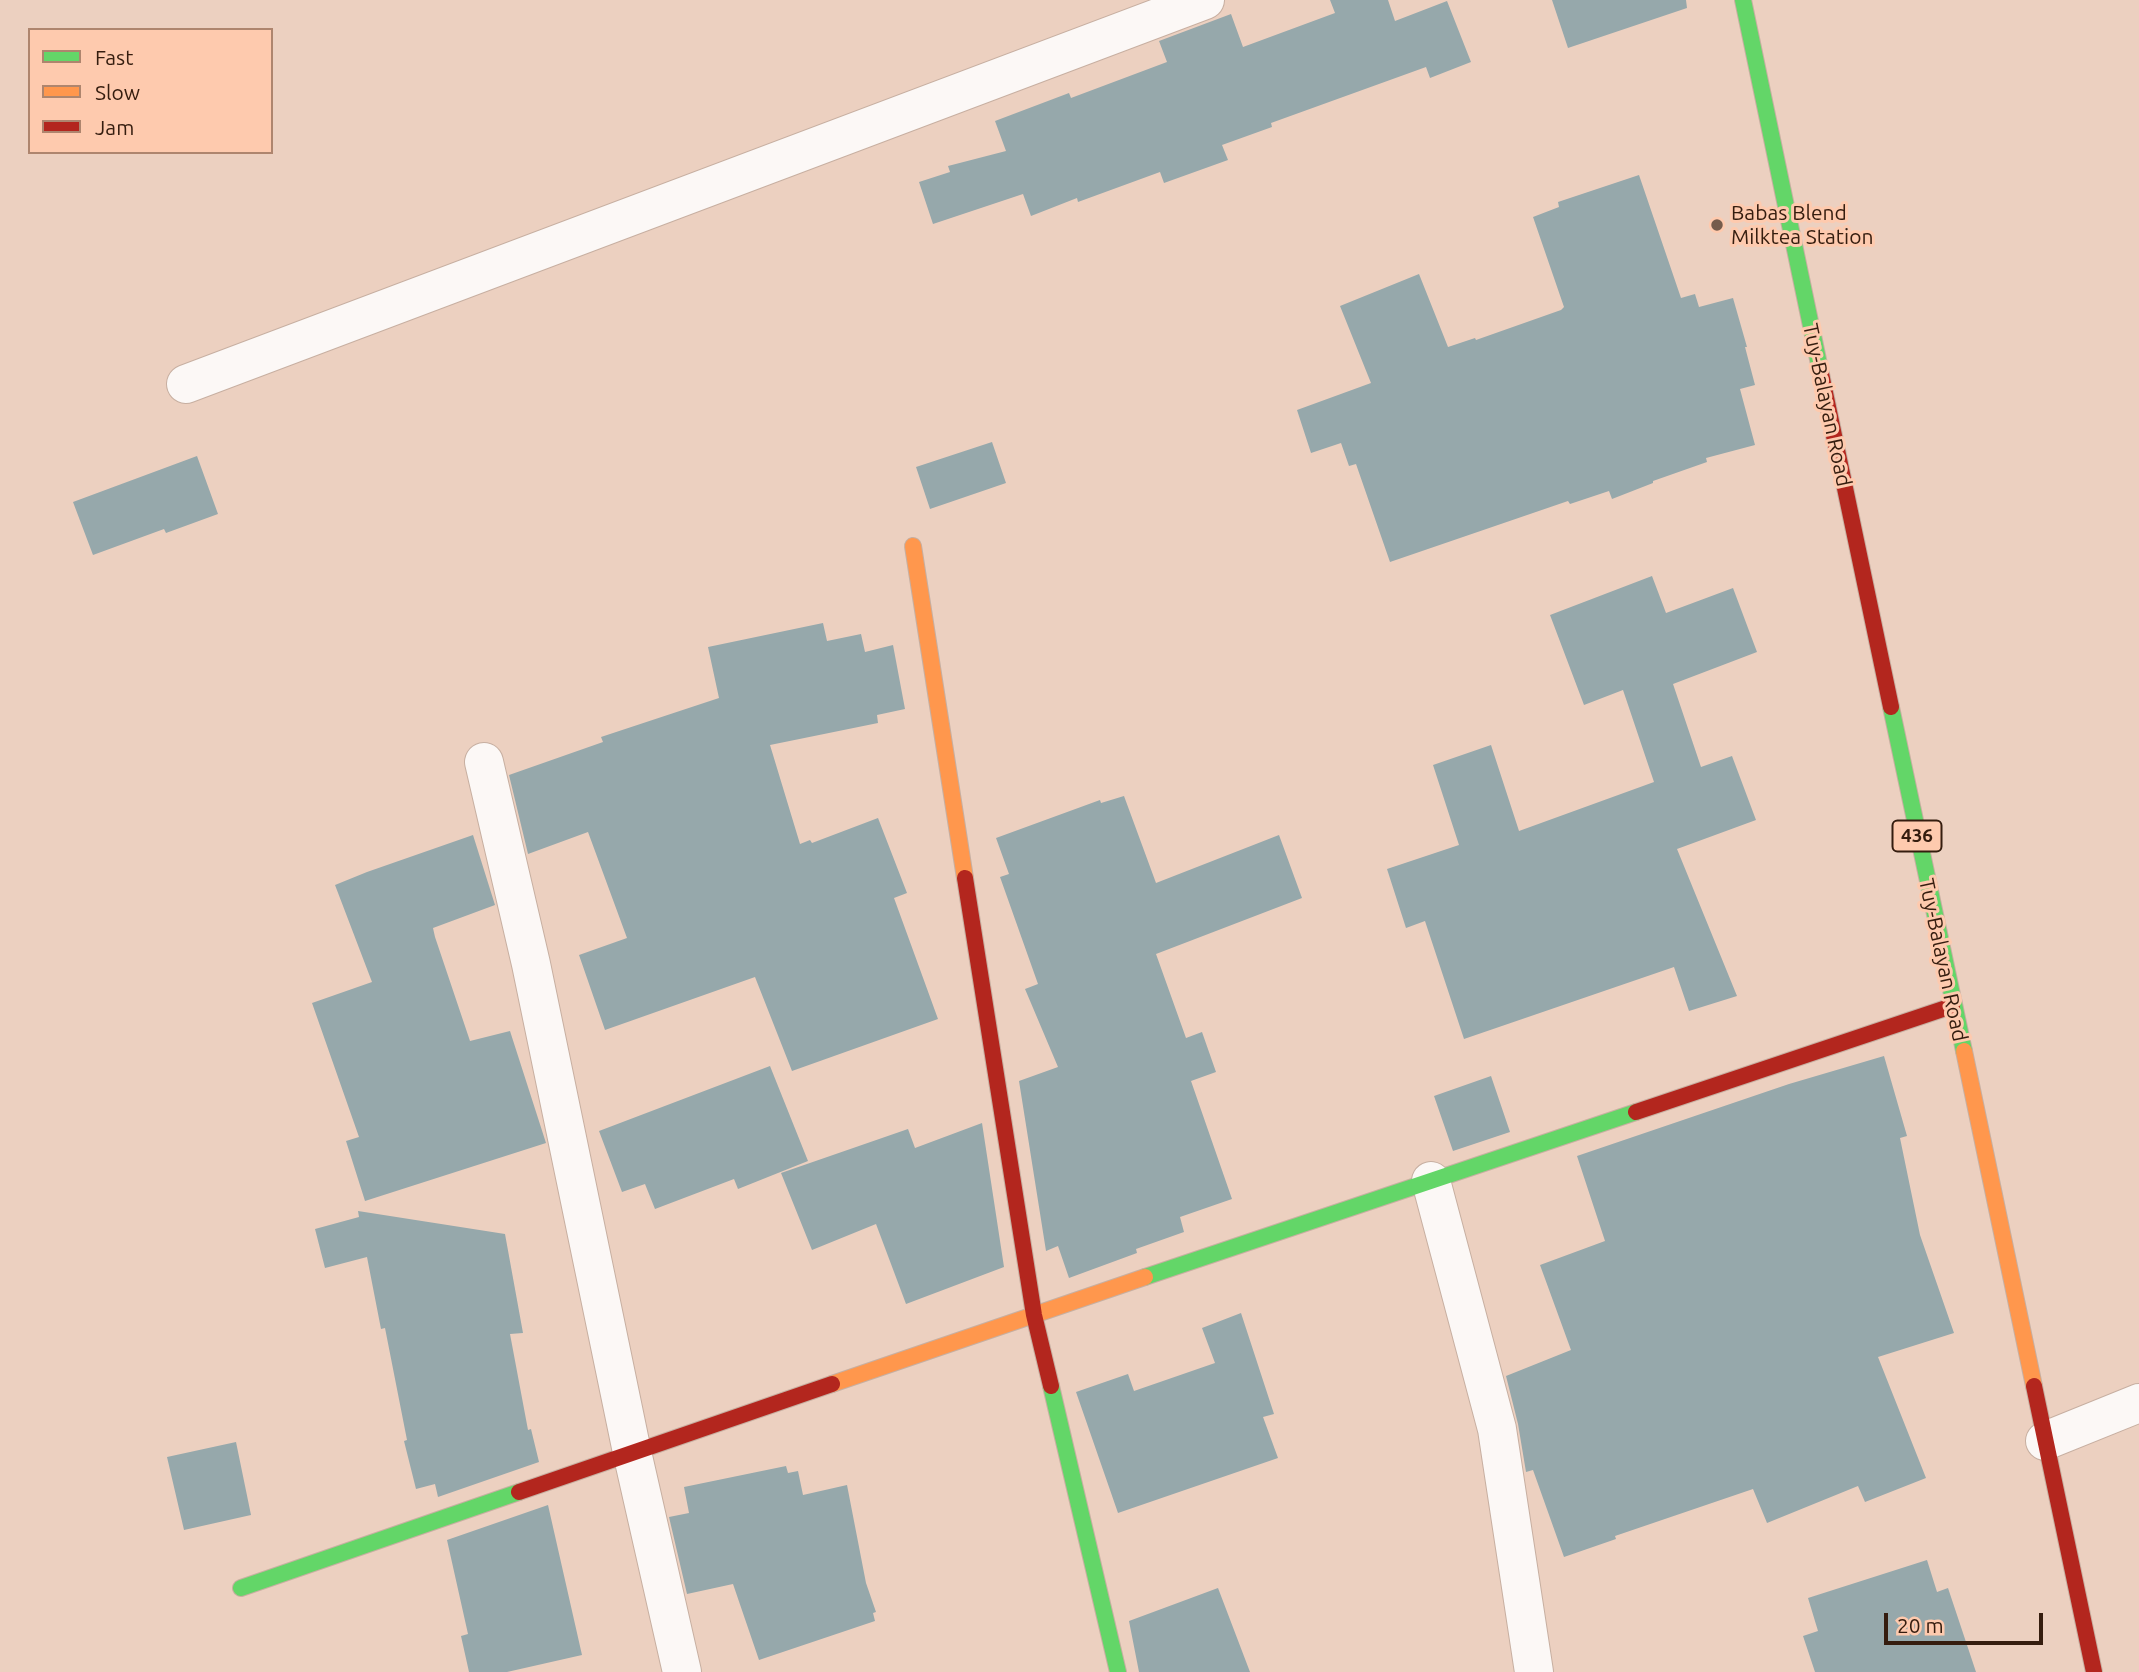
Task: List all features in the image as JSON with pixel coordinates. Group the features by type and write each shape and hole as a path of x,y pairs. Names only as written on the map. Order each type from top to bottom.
{"street":[{"path":"186,384 1205,0"},
{"name":"Tuy-Balayan Road","path":"1743,0 1952,1006 2094,1672"},
{"path":"913,546 1034,1315 1118,1672"},
{"path":"484,762 531,964 632,1452 682,1672"},
{"path":"241,1588 1034,1315 1952,1006"},
{"path":"1431,1181 1497,1429 1534,1672"},
{"path":"2045,1441 2139,1403"}],"building":[{"path":"1330,0 1388,0 1395,21 1447,1 1471,62 1430,78 1426,67 1271,123 1272,127 1222,145 1228,160 1164,183 1160,172 1078,202 1077,198 1031,216 1023,194 933,224 919,182 950,172 948,166 1006,151 995,121 1069,93 1071,98 1167,62 1159,41 1231,14 1243,47 1335,13"},
{"path":"1552,0 1686,0 1687,8 1568,48"},
{"path":"1639,175 1681,298 1695,294 1699,307 1733,298 1755,385 1740,389 1755,445 1706,458 1707,462 1612,499 1609,491 1570,504 1568,501 1390,562 1356,464 1349,466 1341,443 1311,453 1297,410 1371,383 1340,306 1419,274 1448,347 1561,310 1564,307 1533,217 1559,207 1558,202"},
{"path":"992,442 1006,483 930,509 916,467"},
{"path":"197,456 218,514 166,533 164,529 93,555 73,502"},
{"path":"1652,576 1666,613 1733,588 1757,652 1673,684 1701,767 1732,756 1756,820 1677,849 1737,996 1689,1011 1674,967 1464,1039 1425,921 1406,928 1387,869 1459,845 1433,765 1491,745 1519,831 1654,782 1623,690 1584,705 1550,615"},
{"path":"823,623 827,641 861,634 865,652 893,645 905,709 877,715 878,723 770,745 800,844 810,840 812,843 878,818 907,893 894,898 938,1019 792,1071 755,977 605,1030 579,955 627,938 588,832 528,854 509,775 603,742 601,737 719,698 708,647"},
{"path":"1124,796 1156,883 1279,835 1302,898 1156,954 1186,1038 1202,1032 1216,1072 1191,1081 1232,1199 1180,1217 1184,1232 1069,1278 1058,1246 1046,1251 1019,1081 1058,1067 1025,989 1038,984 1000,877 1009,874 996,838 1100,800 1101,803"},
{"path":"473,835 495,905 433,928 435,937 470,1041 510,1031 546,1143 365,1201 346,1141 359,1137 312,1003 372,982 335,885"},
{"path":"1884,1056 1907,1136 1900,1138 1920,1235 1954,1333 1878,1357 1926,1478 1865,1502 1858,1486 1767,1523 1753,1489 1615,1536 1616,1539 1564,1557 1533,1470 1526,1472 1506,1376 1571,1350 1540,1265 1605,1241 1577,1156 1789,1084"},
{"path":"770,1066 808,1161 738,1189 734,1179 655,1209 645,1184 622,1192 599,1131"},
{"path":"1491,1076 1510,1132 1453,1151 1434,1096"},
{"path":"982,1123 1004,1267 906,1304 876,1224 812,1250 781,1173 908,1129 915,1148"},
{"path":"358,1211 505,1234 523,1333 510,1334 528,1430 531,1429 539,1462 438,1497 435,1484 416,1489 404,1441 407,1440 385,1328 381,1329 367,1257 325,1268 315,1229 359,1217"},
{"path":"1241,1313 1274,1414 1263,1417 1278,1458 1118,1513 1076,1392 1128,1374 1134,1391 1215,1363 1202,1328"},
{"path":"236,1442 251,1515 184,1530 167,1457"},
{"path":"786,1466 788,1473 798,1471 803,1495 847,1485 866,1583 876,1612 873,1613 875,1621 759,1660 733,1584 687,1594 669,1517 689,1513 684,1487"},
{"path":"548,1505 582,1655 507,1672 469,1672 461,1636 468,1634 447,1540"},
{"path":"1927,1560 1937,1592 1948,1588 1976,1672 1815,1672 1803,1636 1818,1631 1808,1598"},
{"path":"1218,1588 1250,1672 1139,1672 1129,1621"}],"traffic: fast":[{"path":"1743,0 1820,369"},
{"path":"1891,707 1964,1051"},
{"path":"1145,1277 1636,1112"},
{"path":"1051,1386 1118,1672"},
{"path":"241,1588 519,1492"}],"traffic: slow":[{"path":"913,546 965,878"},
{"path":"1964,1051 2034,1386"},
{"path":"832,1384 1145,1277"}],"traffic: jam":[{"path":"1820,369 1891,707"},
{"path":"965,878 1034,1315 1051,1386"},
{"path":"1636,1112 1952,1006"},
{"path":"519,1492 832,1384"},
{"path":"2034,1386 2094,1672"}],"place":[{"name":"Babas Blend Milktea Station","path":"1717,225"}]}
